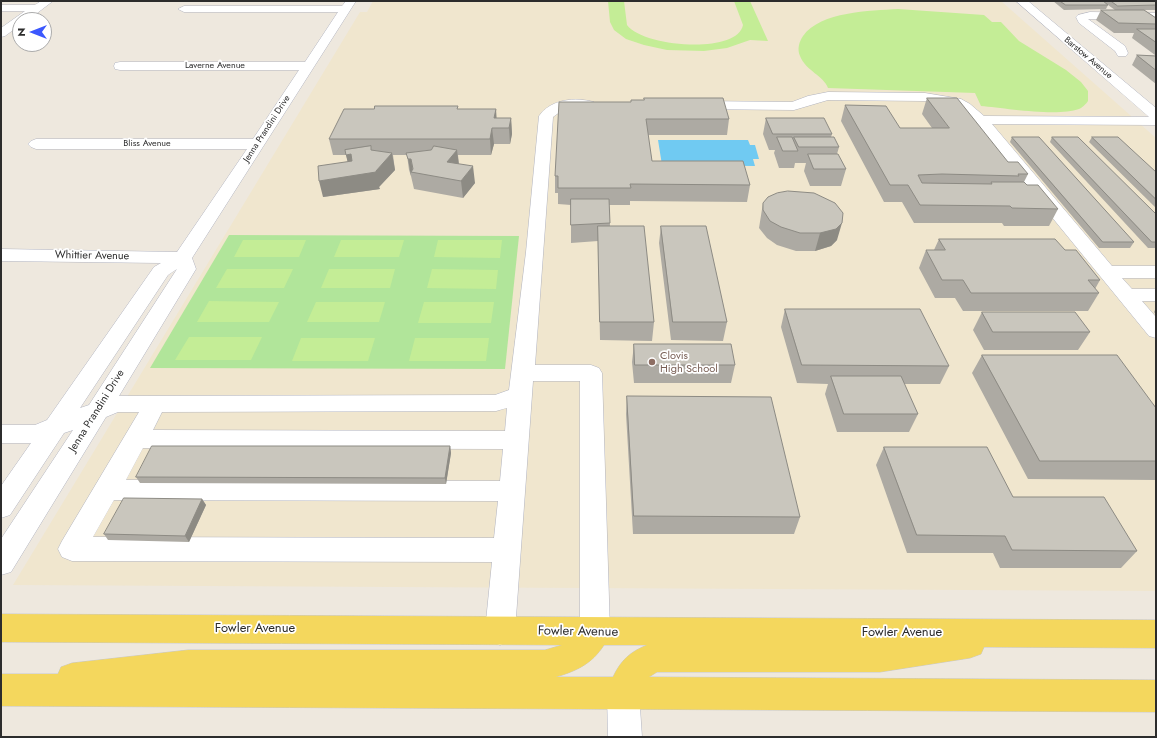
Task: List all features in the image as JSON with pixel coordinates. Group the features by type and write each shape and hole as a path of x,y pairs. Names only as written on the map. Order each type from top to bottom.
{"main road":[{"name":"Fowler Avenue","path":"1,628 1156,634"},
{"path":"1,687 188,665 545,665 570,658 587,646 596,632"},
{"path":"623,693 630,675 639,664 656,658 880,658 1045,634"},
{"path":"1,690 1156,696"}],"street":[{"path":"1,33 48,1"},
{"name":"Barstow Avenue","path":"1020,1 1156,115"},
{"path":"184,9 349,5"},
{"name":"Jenna Prandini Drive","path":"1,507 161,271 184,258 349,5"},
{"path":"1,8 38,8"},
{"path":"1122,53 1121,49 1083,22 1082,17 1090,15 1156,16"},
{"path":"1081,52 1122,53 1135,57"},
{"name":"Laverne Avenue","path":"120,66 309,66"},
{"path":"681,105 794,106 813,99 828,96 926,97 956,102 965,107 980,120 1156,331"},
{"path":"500,630 546,116 551,109 557,106 604,105"},
{"path":"980,120 1156,121"},
{"name":"Bliss Avenue","path":"36,144 258,144"},
{"name":"Whittier Avenue","path":"1,255 184,258"},
{"name":"Jenna Prandini Drive","path":"1,563 187,269 184,258"},
{"path":"1107,272 1156,272"},
{"path":"1126,295 1156,295"},
{"path":"1,434 36,434 54,429 116,404 496,403 521,384 591,373 596,632"},
{"path":"155,404 72,549 507,550"},
{"path":"135,439 516,440"},
{"path":"107,490 512,491"},
{"path":"623,693 625,737"}],"shaded area":[{"name":"Clovis High School","path":"373,1 1001,1 1156,138 1156,591 13,585 360,12 367,12"}],"green space":[{"path":"608,1 624,1 627,25 636,33 669,43 708,44 725,41 737,35 743,25 734,1 750,1 768,41 750,40 727,48 704,51 667,50 644,45 626,39 614,30 610,22"},
{"path":"898,9 984,15 992,22 1001,22 1019,41 1066,70 1081,82 1088,91 1088,101 1079,109 1045,112 981,106 975,93 828,88 823,80 806,66 800,56 799,46 803,36 811,28 822,22 847,14"},
{"path":"229,235 519,236 505,369 150,368"},
{"path":"243,240 306,240 299,257 234,257"},
{"path":"341,240 404,240 399,257 334,257"},
{"path":"438,240 502,240 500,258 434,257"},
{"path":"227,269 293,269 284,288 216,288"},
{"path":"329,269 395,269 390,288 321,288"},
{"path":"432,269 498,270 496,289 427,288"},
{"path":"209,301 279,302 269,322 197,322"},
{"path":"316,302 385,302 379,322 307,322"},
{"path":"424,302 494,302 491,323 418,323"},
{"path":"189,337 262,337 251,360 175,360"},
{"path":"301,338 375,338 368,361 292,361"},
{"path":"415,338 489,338 486,361 409,361"}],"water":[{"path":"658,140 748,140 750,145 755,145 759,159 753,159 755,166 662,165"}],"building":[{"path":"1060,1 1103,1 1108,5 1066,5"},
{"path":"1111,1 1156,1 1156,5 1118,6"},
{"path":"1101,10 1144,10 1156,18 1156,24 1119,23"},
{"path":"1137,29 1156,29 1156,42"},
{"path":"1137,55 1156,56 1156,70"},
{"path":"644,98 723,98 729,119 646,119 652,161 743,161 750,185 630,184 631,188 558,188 558,176 555,176 559,102 631,102 631,100 644,100"},
{"path":"927,98 957,98 1008,162 1018,162 1028,174 1018,174 1019,176 942,174 918,175 922,183 992,184 991,182 1024,182 1027,185 1038,185 1058,209 1012,208 1010,206 920,205 908,185 890,185 845,105 886,106 900,128 949,128"},
{"path":"375,106 458,106 457,109 496,109 494,118 511,118 509,128 492,128 490,139 329,139 344,109 374,109"},
{"path":"766,118 824,118 832,134 773,134"},
{"path":"777,137 792,137 798,151 783,151"},
{"path":"794,137 834,137 839,147 799,147"},
{"path":"1012,137 1039,137 1134,242 1103,242"},
{"path":"1052,137 1078,137 1156,214 1156,242 1152,242"},
{"path":"1092,137 1118,137 1156,172 1156,199"},
{"path":"371,146 371,150 392,153 376,172 319,181 318,166 352,161 351,154 346,155 345,150"},
{"path":"434,146 457,150 447,162 473,166 461,181 411,172 413,169 411,159 408,159 406,153 431,150"},
{"path":"808,154 838,154 846,169 814,169"},
{"path":"788,191 814,193 835,203 843,213 842,223 836,229 820,233 800,233 781,227 770,221 763,210 763,203 768,197 777,193"},
{"path":"571,199 609,199 610,223 571,225"},
{"path":"598,226 644,226 654,322 600,322"},
{"path":"661,226 706,226 727,322 673,322"},
{"path":"939,239 1055,239 1065,250 1076,250 1100,280 1088,280 1099,293 971,293 963,280 942,280 926,250 945,250"},
{"path":"785,309 920,309 949,366 802,365"},
{"path":"982,312 1075,312 1090,332 993,332"},
{"path":"634,344 731,344 735,365 635,365"},
{"path":"982,355 1117,355 1156,408 1156,461 1040,461"},
{"path":"831,376 901,376 918,414 844,414"},
{"path":"627,396 771,397 800,517 634,516"},
{"path":"152,446 450,446 445,478 136,477"},
{"path":"884,447 987,447 1013,497 1104,497 1137,551 1012,550 1005,536 917,535"},
{"path":"124,498 202,499 185,536 104,534"}],"place":[{"name":"Clovis High School","path":"652,362"}]}
